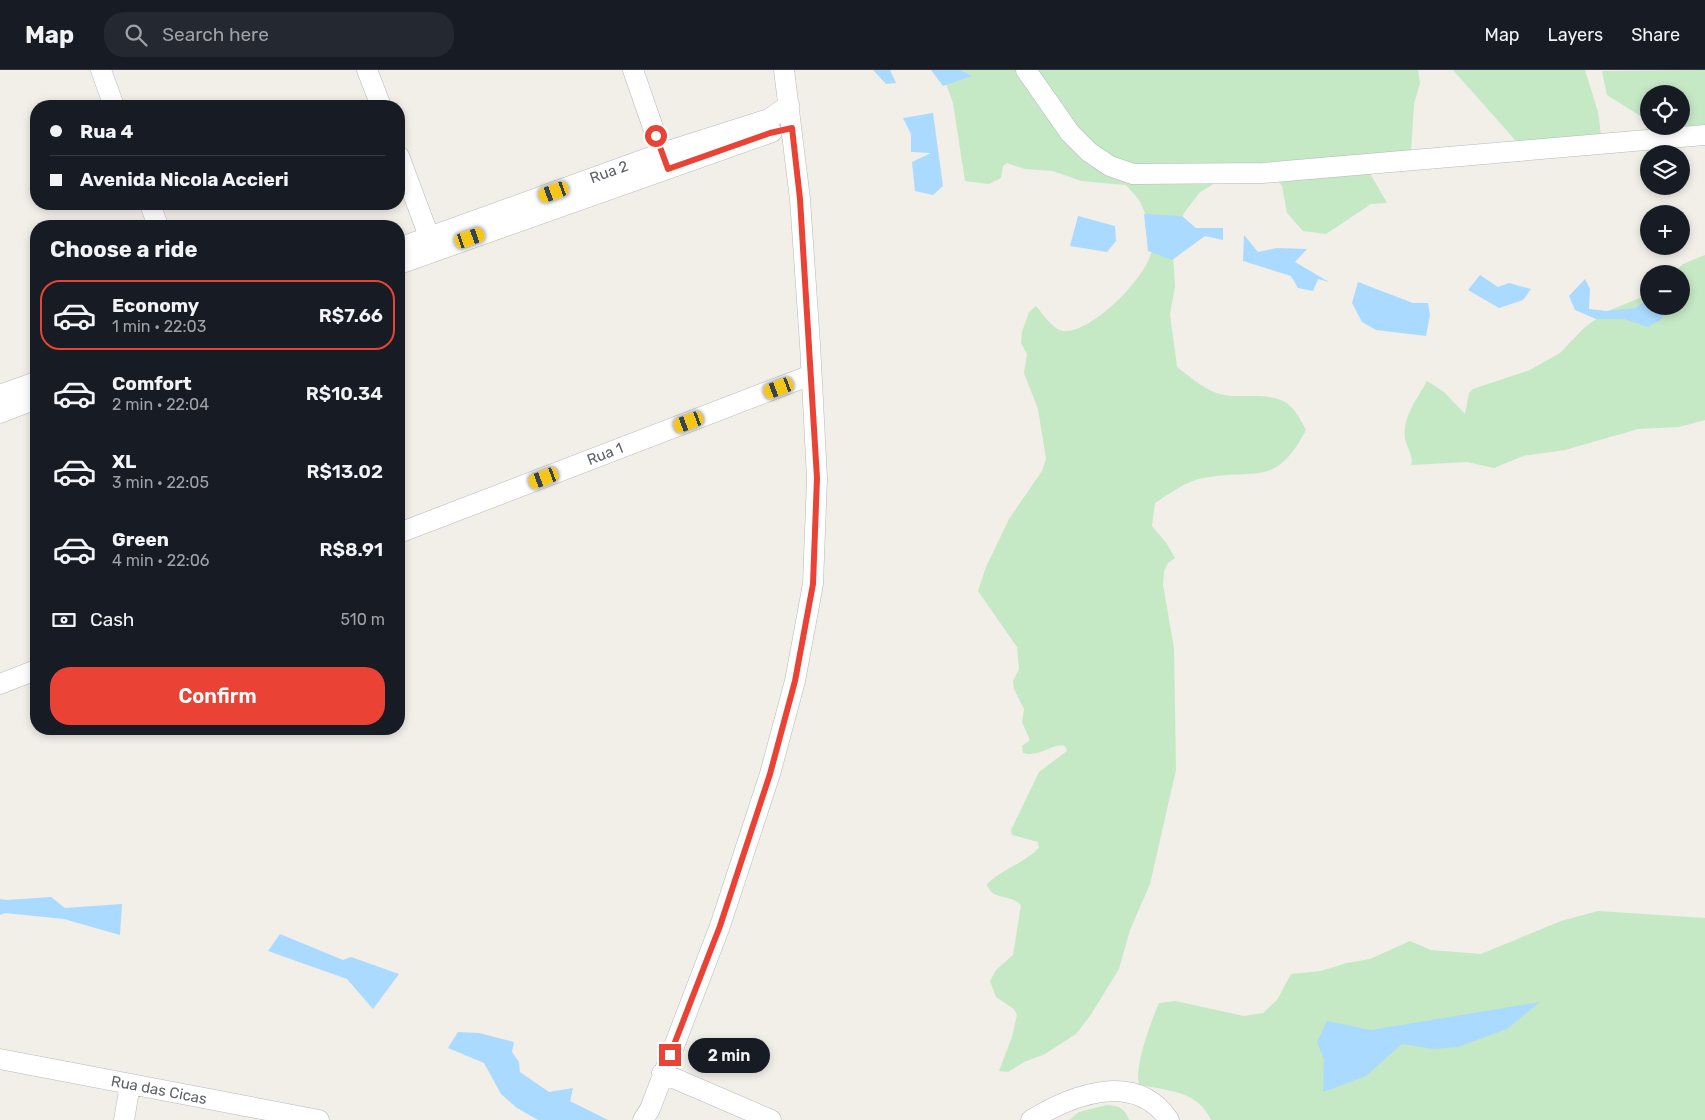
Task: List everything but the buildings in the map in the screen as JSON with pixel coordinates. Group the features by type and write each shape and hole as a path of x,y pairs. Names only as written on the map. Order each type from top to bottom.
{"street":[{"path":"101,70 112,100"},
{"path":"367,70 378,100"},
{"path":"633,70 665,161"},
{"path":"648,1116 662,1073 720,926 770,774 795,681 813,584 817,478 800,199 784,70"},
{"path":"1026,70 1070,133 1089,152 1110,166 1134,174 1262,173 1705,135"},
{"name":"Rua 2","path":"405,247 431,244 665,161 770,119 789,105"},
{"name":"Rua 2","path":"665,161 792,128"},
{"path":"405,172 431,244"},
{"name":"Rua 2","path":"405,260 431,244"},
{"name":"Rua 1","path":"405,531 810,375"},
{"path":"0,395 30,384"},
{"path":"0,413 30,402"},
{"path":"0,684 30,672"},
{"name":"Rua das Cicas","path":"0,1059 319,1120"},
{"path":"662,1073 771,1120"},
{"path":"124,1120 130,1085"},
{"path":"1031,1120 1044,1112 1095,1091 1120,1091 1150,1101 1169,1120"}],"green space":[{"path":"941,70 1418,70 1420,83 1414,104 1411,152 1363,161 1387,203 1371,204 1326,234 1303,231 1287,213 1282,186 1267,168 1244,166 1200,192 1184,213 1172,236 1175,287 1170,314 1177,367 1211,391 1224,395 1261,396 1279,399 1287,403 1294,410 1306,430 1295,449 1284,461 1274,468 1251,474 1203,478 1178,488 1155,503 1152,526 1167,544 1175,558 1168,563 1164,571 1163,585 1174,648 1176,770 1150,884 1130,930 1119,969 1090,1016 1076,1034 1045,1054 1024,1062 1008,1072 999,1071 1012,1037 1017,1015 1014,1009 996,997 990,981 996,970 1013,955 1021,905 1016,901 992,893 987,884 1039,848 1038,842 1012,835 1011,830 1039,772 1067,751 1065,746 1060,746 1035,754 1023,753 1022,746 1030,740 1022,722 1024,709 1014,689 1013,681 1019,669 1017,647 978,591 986,567 1009,519 1042,471 1046,459 1038,409 1024,373 1027,354 1021,343 1022,332 1029,312 1036,306 1051,324 1063,331 1075,330 1103,313 1131,286 1142,271 1150,258 1152,242 1141,203 1126,185 1081,181 1053,171 1025,169 1007,163 1003,166 1001,178 989,184 965,181 953,103"},
{"path":"1453,70 1585,70 1598,112 1601,135 1524,150"},
{"path":"1705,70 1705,134 1690,130 1690,85 1640,85 1640,116 1607,95 1602,71"},
{"path":"1705,255 1705,420 1679,427 1638,429 1565,450 1523,456 1494,468 1467,462 1411,465 1411,456 1405,439 1406,424 1411,409 1427,381 1444,392 1465,414 1469,393 1473,389 1530,370 1560,353 1584,328 1606,312 1640,298 1640,315 1690,315 1690,265 1683,264"},
{"path":"1598,911 1705,918 1705,1120 1211,1120 1206,1110 1190,1098 1170,1091 1139,1085 1138,1077 1141,1056 1159,1003 1175,1001 1244,1016 1263,1013 1277,1000 1291,974 1321,971 1347,963 1370,959 1410,941 1431,950 1481,954 1561,921"},
{"path":"1107,1105 1121,1108 1129,1120 1069,1120 1079,1112"}],"water":[{"path":"873,70 890,70 896,83 886,84"},
{"path":"931,70 960,70 972,76 943,86"},
{"path":"933,113 943,186 933,195 915,191 912,162 931,153 911,152 911,134 903,118"},
{"path":"1144,214 1182,216 1196,228 1223,228 1223,240 1205,236 1172,260 1148,251"},
{"path":"1078,216 1115,226 1116,241 1107,252 1070,246"},
{"path":"1244,235 1258,252 1277,248 1307,249 1295,262 1329,282 1318,279 1313,291 1298,288 1291,276 1243,261"},
{"path":"1480,275 1498,287 1509,283 1531,289 1523,300 1499,308 1468,290"},
{"path":"1585,279 1590,289 1589,309 1606,311 1635,308 1640,305 1640,315 1663,315 1662,319 1648,327 1624,319 1596,319 1575,310 1569,296"},
{"path":"1358,282 1413,303 1428,303 1430,315 1426,336 1376,330 1362,322 1352,303"},
{"path":"51,897 65,908 122,904 120,935 64,919 5,913 0,915 0,899"},
{"path":"280,934 343,960 351,957 399,974 373,1009 347,979 268,951"},
{"path":"1540,1002 1507,1029 1458,1047 1434,1049 1402,1044 1366,1076 1323,1092 1324,1060 1317,1042 1327,1021 1371,1030"},
{"path":"458,1032 479,1033 514,1042 512,1052 519,1062 520,1072 549,1092 573,1088 570,1101 608,1120 538,1120 517,1108 501,1094 484,1063 448,1048"}],"route":[{"path":"656,136 668,169 770,133 792,128 800,199 817,478 813,584 795,681 770,774 720,926 670,1055"}]}
